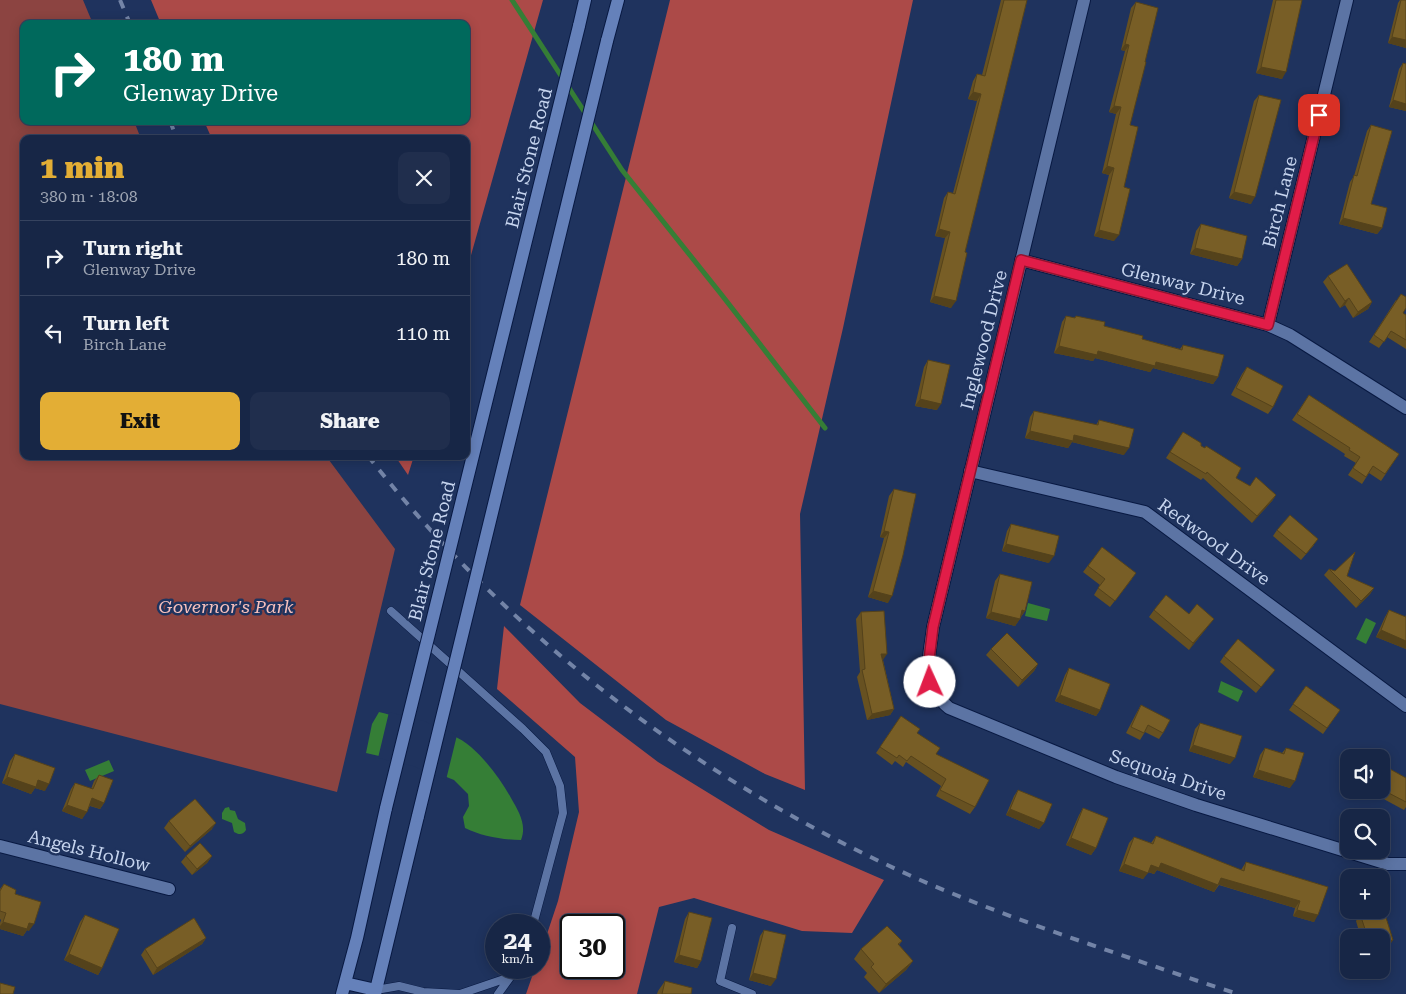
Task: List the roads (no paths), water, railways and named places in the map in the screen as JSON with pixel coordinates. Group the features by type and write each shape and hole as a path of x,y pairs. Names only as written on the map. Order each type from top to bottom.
{"main road":[{"name":"Blair Stone Road","path":"343,988 585,0"},
{"path":"343,988 376,993 618,0"}],"street":[{"name":"Inglewood Drive","path":"932,688 928,668 933,627 1084,0"},
{"name":"Birch Lane","path":"1268,325 1347,0"},
{"name":"Glenway Drive","path":"1021,260 1268,325 1290,335 1406,408"},
{"name":"Redwood Drive","path":"970,471 1145,512 1406,706"},
{"name":"Sequoia Drive","path":"932,688 939,699 949,708 1116,777 1196,805 1388,864 1406,864"},
{"name":"Angels Hollow","path":"0,846 169,889"}],"lane":[{"path":"390,611 523,729 546,752 560,786 563,813 536,914"},
{"path":"732,928 720,981 752,994"},
{"path":"376,993 399,986 423,992 460,994 504,979"},
{"path":"498,994 509,979"}],"waterway":[{"path":"512,0 622,170 825,428"}],"railway":[{"path":"120,0 128,20"},
{"path":"172,125 175,135"},
{"path":"371,460 424,523 483,585 547,644 613,698 683,748 755,795 831,837 953,894 1066,936 1238,994"}],"park label":[{"name":"Governor's Park","path":"226,607"}]}
